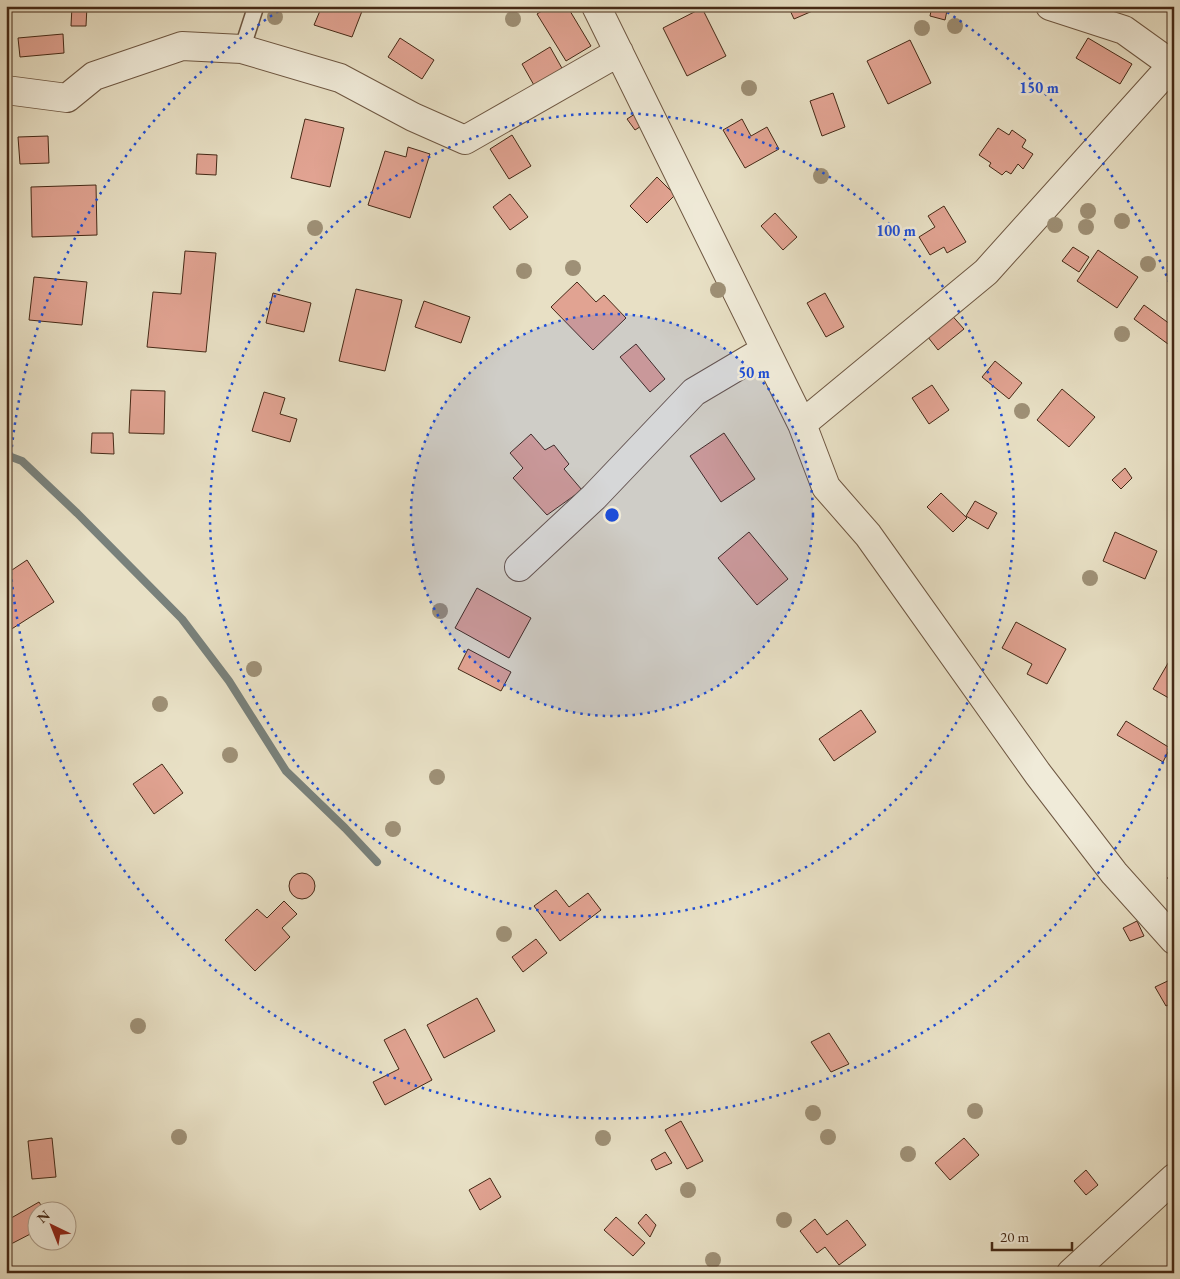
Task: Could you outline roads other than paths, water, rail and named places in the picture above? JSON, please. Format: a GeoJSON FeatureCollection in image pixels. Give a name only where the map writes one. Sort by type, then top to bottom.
{"type":"FeatureCollection","features":[{"type":"Feature","properties":{"kind":"street"},"geometry":{"type":"LineString","coordinates":[[596,6],[802,424],[826,488],[868,536],[1038,774],[1114,873],[1174,940]]}},
{"type":"Feature","properties":{"kind":"street"},"geometry":{"type":"LineString","coordinates":[[802,424],[986,272],[1173,65],[1124,30],[1050,6]]}},
{"type":"Feature","properties":{"kind":"street"},"geometry":{"type":"LineString","coordinates":[[6,90],[67,98],[94,76],[182,46],[242,49],[340,78],[413,117],[465,140],[619,52]]}},
{"type":"Feature","properties":{"kind":"street"},"geometry":{"type":"LineString","coordinates":[[519,567],[594,497],[694,392],[765,350]]}},
{"type":"Feature","properties":{"kind":"street"},"geometry":{"type":"LineString","coordinates":[[1071,1273],[1174,1178]]}},
{"type":"Feature","properties":{"kind":"lane"},"geometry":{"type":"LineString","coordinates":[[242,49],[256,6]]}},
{"type":"Feature","properties":{"kind":"waterway"},"geometry":{"type":"LineString","coordinates":[[6,455],[22,461],[77,513],[182,619],[229,681],[286,771],[377,862]]}}]}
